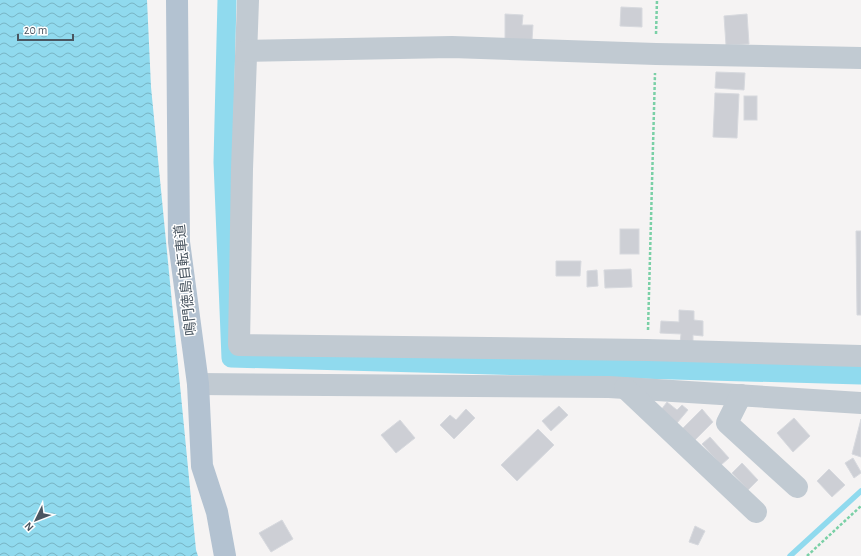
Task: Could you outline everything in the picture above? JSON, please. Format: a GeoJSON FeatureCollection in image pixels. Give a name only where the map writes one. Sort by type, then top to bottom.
{"type":"FeatureCollection","features":[{"type":"Feature","properties":{"kind":"main road","name":"鳴門徳島自転車道"},"geometry":{"type":"LineString","coordinates":[[177,0],[179,242],[198,384],[202,466],[217,512],[225,556]]}},
{"type":"Feature","properties":{"kind":"street"},"geometry":{"type":"LineString","coordinates":[[248,0],[242,169],[239,344],[647,350],[861,356]]}},
{"type":"Feature","properties":{"kind":"street"},"geometry":{"type":"LineString","coordinates":[[247,51],[452,46],[656,54],[861,58]]}},
{"type":"Feature","properties":{"kind":"street"},"geometry":{"type":"LineString","coordinates":[[198,384],[625,388],[861,403]]}},
{"type":"Feature","properties":{"kind":"street"},"geometry":{"type":"LineString","coordinates":[[625,388],[756,512]]}},
{"type":"Feature","properties":{"kind":"street"},"geometry":{"type":"LineString","coordinates":[[741,395],[727,423],[797,487]]}},
{"type":"Feature","properties":{"kind":"path"},"geometry":{"type":"LineString","coordinates":[[647,350],[656,54],[656,0]]}},
{"type":"Feature","properties":{"kind":"path"},"geometry":{"type":"LineString","coordinates":[[807,556],[861,506]]}},
{"type":"Feature","properties":{"kind":"water"},"geometry":{"type":"Polygon","coordinates":[[[0,0],[147,0],[151,87],[196,550],[198,556],[0,556],[0,0]]]}},
{"type":"Feature","properties":{"kind":"building"},"geometry":{"type":"Polygon","coordinates":[[[621,7],[642,8],[642,27],[620,26],[621,7]]]}},
{"type":"Feature","properties":{"kind":"building"},"geometry":{"type":"Polygon","coordinates":[[[505,14],[523,15],[522,25],[533,25],[532,40],[505,40],[505,14]]]}},
{"type":"Feature","properties":{"kind":"building"},"geometry":{"type":"Polygon","coordinates":[[[747,14],[749,44],[726,45],[724,16],[747,14]]]}},
{"type":"Feature","properties":{"kind":"building"},"geometry":{"type":"Polygon","coordinates":[[[716,72],[745,73],[744,90],[715,88],[716,72]]]}},
{"type":"Feature","properties":{"kind":"building"},"geometry":{"type":"Polygon","coordinates":[[[715,93],[739,94],[737,138],[713,137],[715,93]]]}},
{"type":"Feature","properties":{"kind":"building"},"geometry":{"type":"Polygon","coordinates":[[[744,96],[757,96],[757,120],[744,120],[744,96]]]}},
{"type":"Feature","properties":{"kind":"building"},"geometry":{"type":"Polygon","coordinates":[[[620,229],[639,229],[639,254],[620,254],[620,229]]]}},
{"type":"Feature","properties":{"kind":"building"},"geometry":{"type":"Polygon","coordinates":[[[856,231],[861,231],[861,315],[857,315],[856,231]]]}},
{"type":"Feature","properties":{"kind":"building"},"geometry":{"type":"Polygon","coordinates":[[[556,261],[581,261],[580,276],[556,276],[556,261]]]}},
{"type":"Feature","properties":{"kind":"building"},"geometry":{"type":"Polygon","coordinates":[[[631,269],[632,287],[605,288],[604,270],[631,269]]]}},
{"type":"Feature","properties":{"kind":"building"},"geometry":{"type":"Polygon","coordinates":[[[597,270],[598,286],[587,287],[587,271],[597,270]]]}},
{"type":"Feature","properties":{"kind":"building"},"geometry":{"type":"Polygon","coordinates":[[[679,310],[694,311],[694,320],[703,321],[703,336],[693,335],[693,344],[680,343],[681,334],[660,333],[661,321],[679,322],[679,310]]]}},
{"type":"Feature","properties":{"kind":"building"},"geometry":{"type":"Polygon","coordinates":[[[667,402],[677,410],[682,405],[688,410],[677,423],[661,410],[667,402]]]}},
{"type":"Feature","properties":{"kind":"building"},"geometry":{"type":"Polygon","coordinates":[[[559,406],[568,415],[551,431],[542,421],[559,406]]]}},
{"type":"Feature","properties":{"kind":"building"},"geometry":{"type":"Polygon","coordinates":[[[466,409],[475,418],[454,439],[440,425],[450,415],[456,420],[466,409]]]}},
{"type":"Feature","properties":{"kind":"building"},"geometry":{"type":"Polygon","coordinates":[[[702,409],[713,422],[694,441],[682,429],[702,409]]]}},
{"type":"Feature","properties":{"kind":"building"},"geometry":{"type":"Polygon","coordinates":[[[794,418],[810,436],[793,452],[777,433],[794,418]]]}},
{"type":"Feature","properties":{"kind":"building"},"geometry":{"type":"Polygon","coordinates":[[[861,419],[861,457],[852,454],[861,419]]]}},
{"type":"Feature","properties":{"kind":"building"},"geometry":{"type":"Polygon","coordinates":[[[400,420],[415,438],[396,453],[381,435],[400,420]]]}},
{"type":"Feature","properties":{"kind":"building"},"geometry":{"type":"Polygon","coordinates":[[[538,429],[554,445],[517,481],[501,465],[538,429]]]}},
{"type":"Feature","properties":{"kind":"building"},"geometry":{"type":"Polygon","coordinates":[[[710,437],[729,458],[721,465],[702,444],[710,437]]]}},
{"type":"Feature","properties":{"kind":"building"},"geometry":{"type":"Polygon","coordinates":[[[853,458],[861,472],[854,478],[845,463],[853,458]]]}},
{"type":"Feature","properties":{"kind":"building"},"geometry":{"type":"Polygon","coordinates":[[[742,463],[758,480],[748,490],[732,473],[742,463]]]}},
{"type":"Feature","properties":{"kind":"building"},"geometry":{"type":"Polygon","coordinates":[[[829,469],[845,485],[832,497],[817,481],[829,469]]]}},
{"type":"Feature","properties":{"kind":"building"},"geometry":{"type":"Polygon","coordinates":[[[282,520],[293,539],[271,552],[259,533],[282,520]]]}},
{"type":"Feature","properties":{"kind":"building"},"geometry":{"type":"Polygon","coordinates":[[[695,526],[705,531],[698,545],[689,542],[695,526]]]}},
{"type":"Feature","properties":{"kind":"waterway"},"geometry":{"type":"LineString","coordinates":[[227,0],[223,162],[231,358],[861,375]]}},
{"type":"Feature","properties":{"kind":"waterway"},"geometry":{"type":"LineString","coordinates":[[790,556],[861,491]]}}]}
